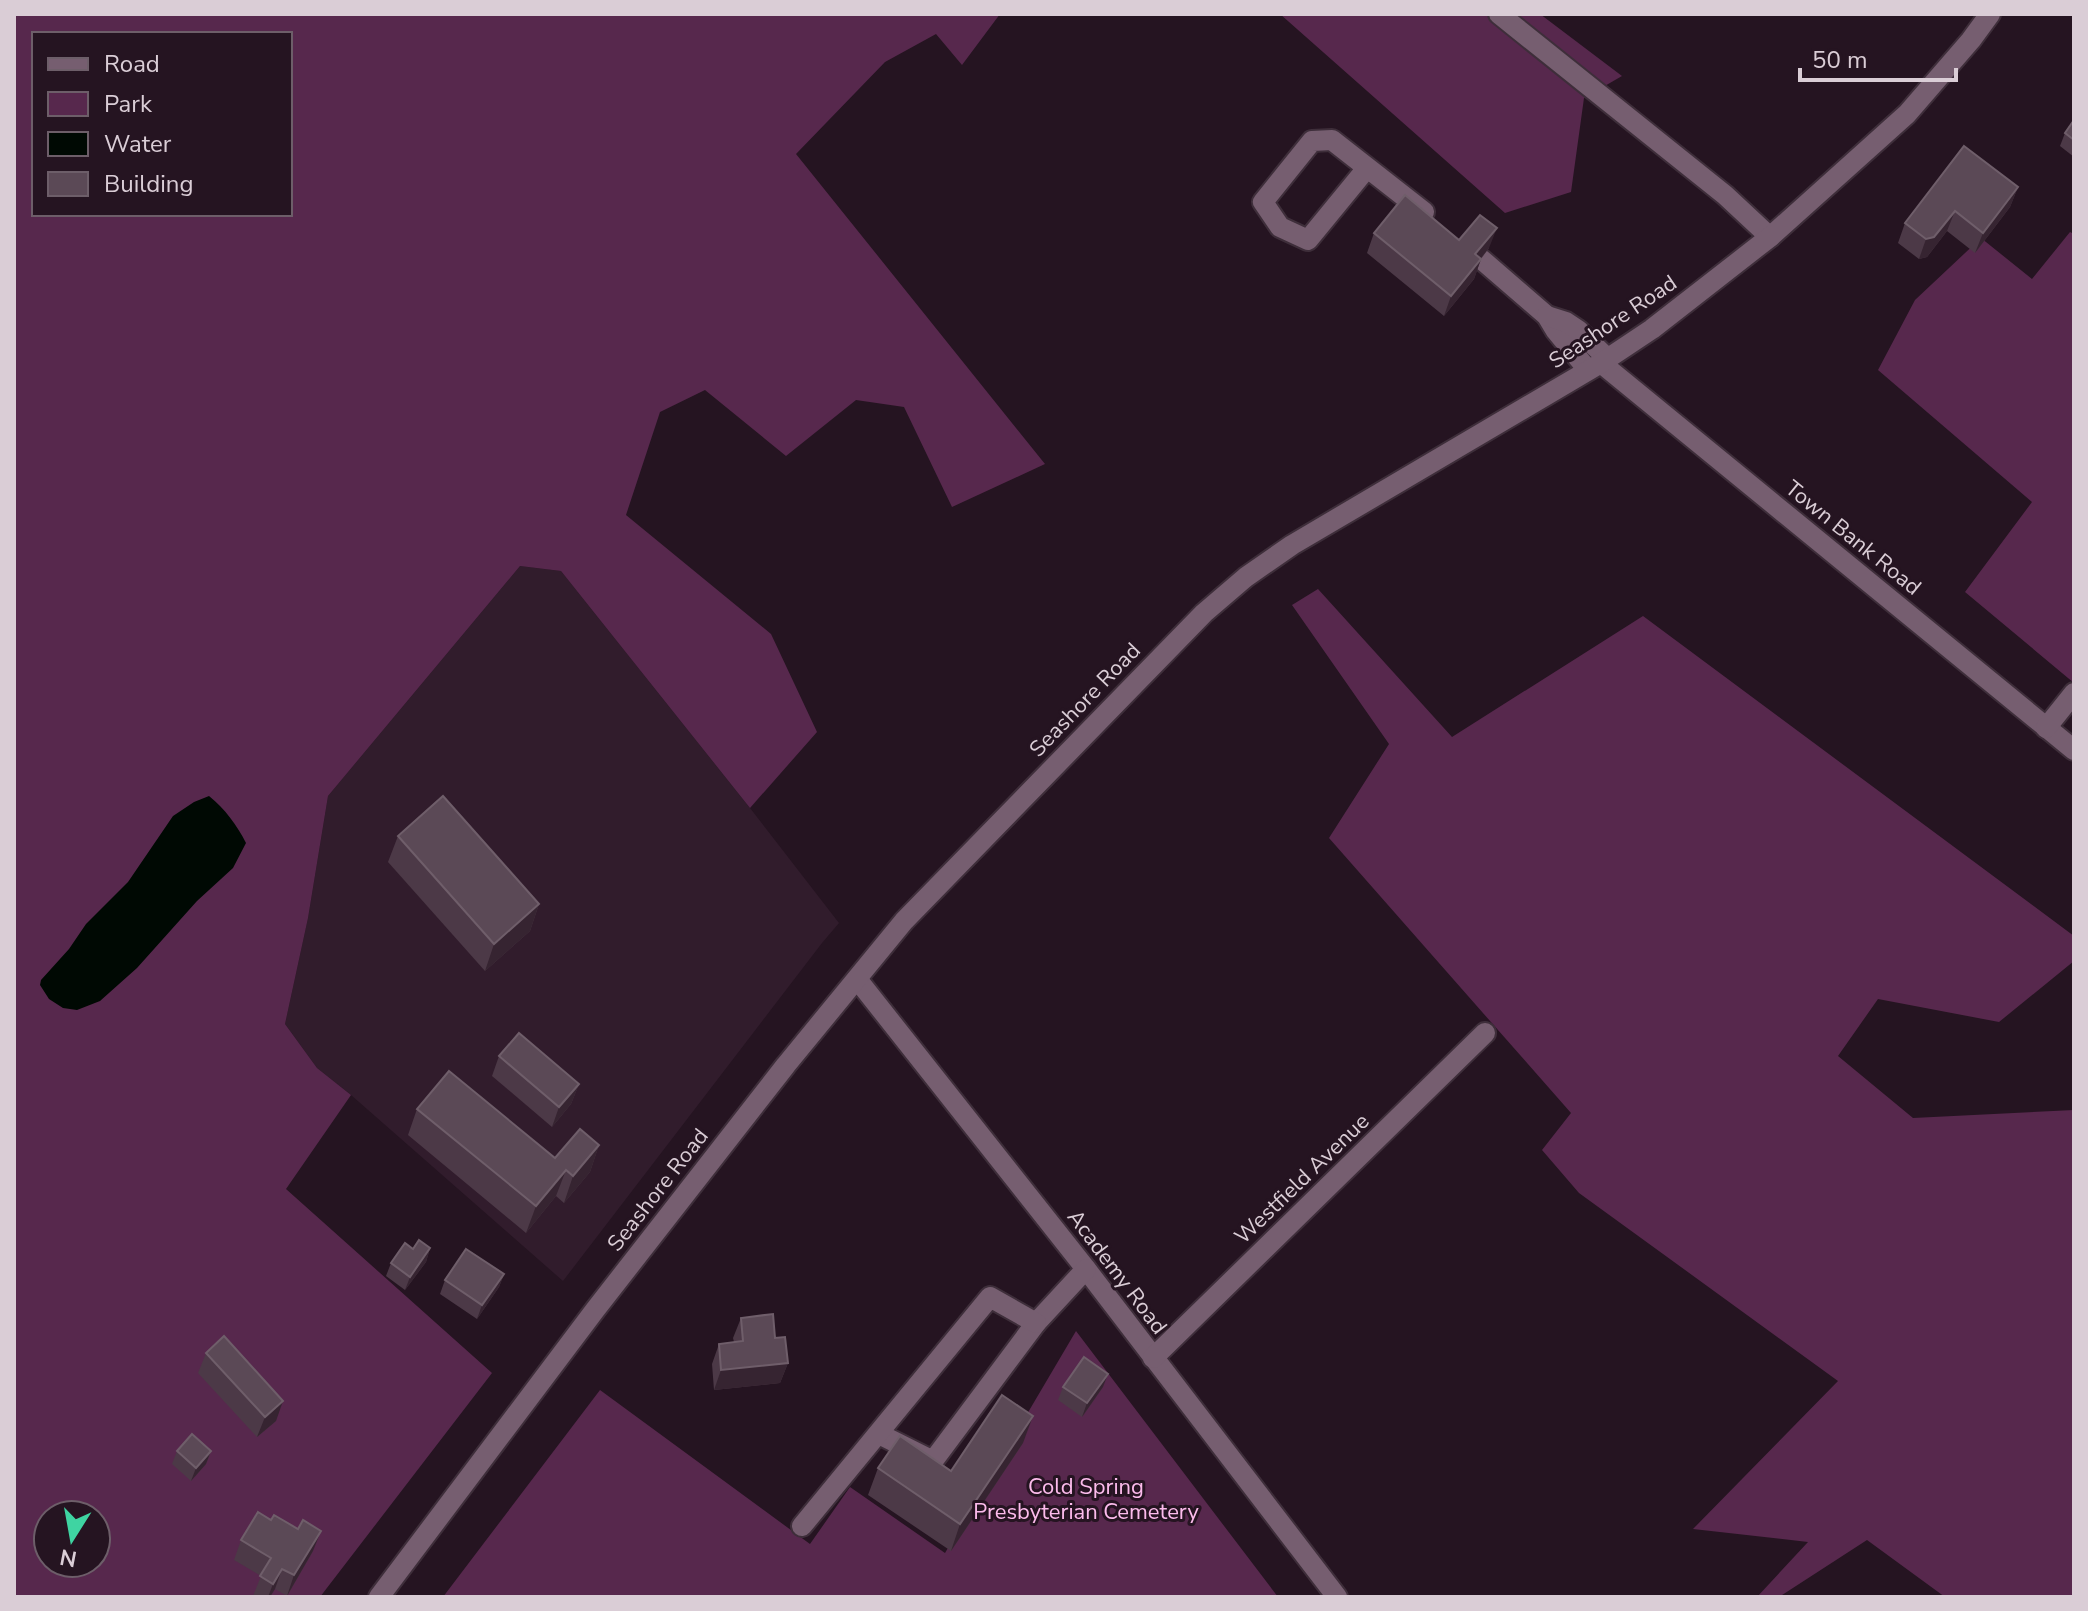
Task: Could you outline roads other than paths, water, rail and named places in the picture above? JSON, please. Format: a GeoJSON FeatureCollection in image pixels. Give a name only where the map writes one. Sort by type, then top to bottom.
{"type":"FeatureCollection","features":[{"type":"Feature","properties":{"kind":"street"},"geometry":{"type":"LineString","coordinates":[[1499,14],[1725,195],[1770,237]]}},
{"type":"Feature","properties":{"kind":"street","name":"Seashore Road"},"geometry":{"type":"LineString","coordinates":[[379,1597],[604,1298],[786,1065],[904,921],[1204,613],[1292,545],[1599,364],[1652,329],[1770,237],[1907,114],[1990,14]]}},
{"type":"Feature","properties":{"kind":"street"},"geometry":{"type":"LineString","coordinates":[[1367,168],[1308,240],[1280,227],[1263,202],[1312,141],[1332,140],[1440,225]]}},
{"type":"Feature","properties":{"kind":"street","name":"Town Bank Road"},"geometry":{"type":"LineString","coordinates":[[1481,259],[1547,316],[1556,331],[2074,750]]}},
{"type":"Feature","properties":{"kind":"street"},"geometry":{"type":"LineString","coordinates":[[2046,728],[2074,693]]}},
{"type":"Feature","properties":{"kind":"street","name":"Academy Road"},"geometry":{"type":"LineString","coordinates":[[857,979],[1086,1269],[1337,1597]]}},
{"type":"Feature","properties":{"kind":"street","name":"Westfield Avenue"},"geometry":{"type":"LineString","coordinates":[[1153,1358],[1485,1033]]}},
{"type":"Feature","properties":{"kind":"street"},"geometry":{"type":"LineString","coordinates":[[879,1434],[933,1461],[1036,1323],[1086,1269]]}},
{"type":"Feature","properties":{"kind":"street"},"geometry":{"type":"LineString","coordinates":[[802,1526],[990,1297],[1036,1323]]}},
{"type":"Feature","properties":{"kind":"water"},"geometry":{"type":"Polygon","coordinates":[[[209,796],[230,818],[246,843],[233,868],[197,901],[137,968],[100,1001],[77,1010],[63,1008],[49,999],[40,985],[41,980],[69,949],[86,924],[128,882],[173,816],[209,796]]]}},
{"type":"Feature","properties":{"kind":"park label","name":"Cold Spring Presbyterian Cemetery"},"geometry":{"type":"Point","coordinates":[1086,1500]}}]}
